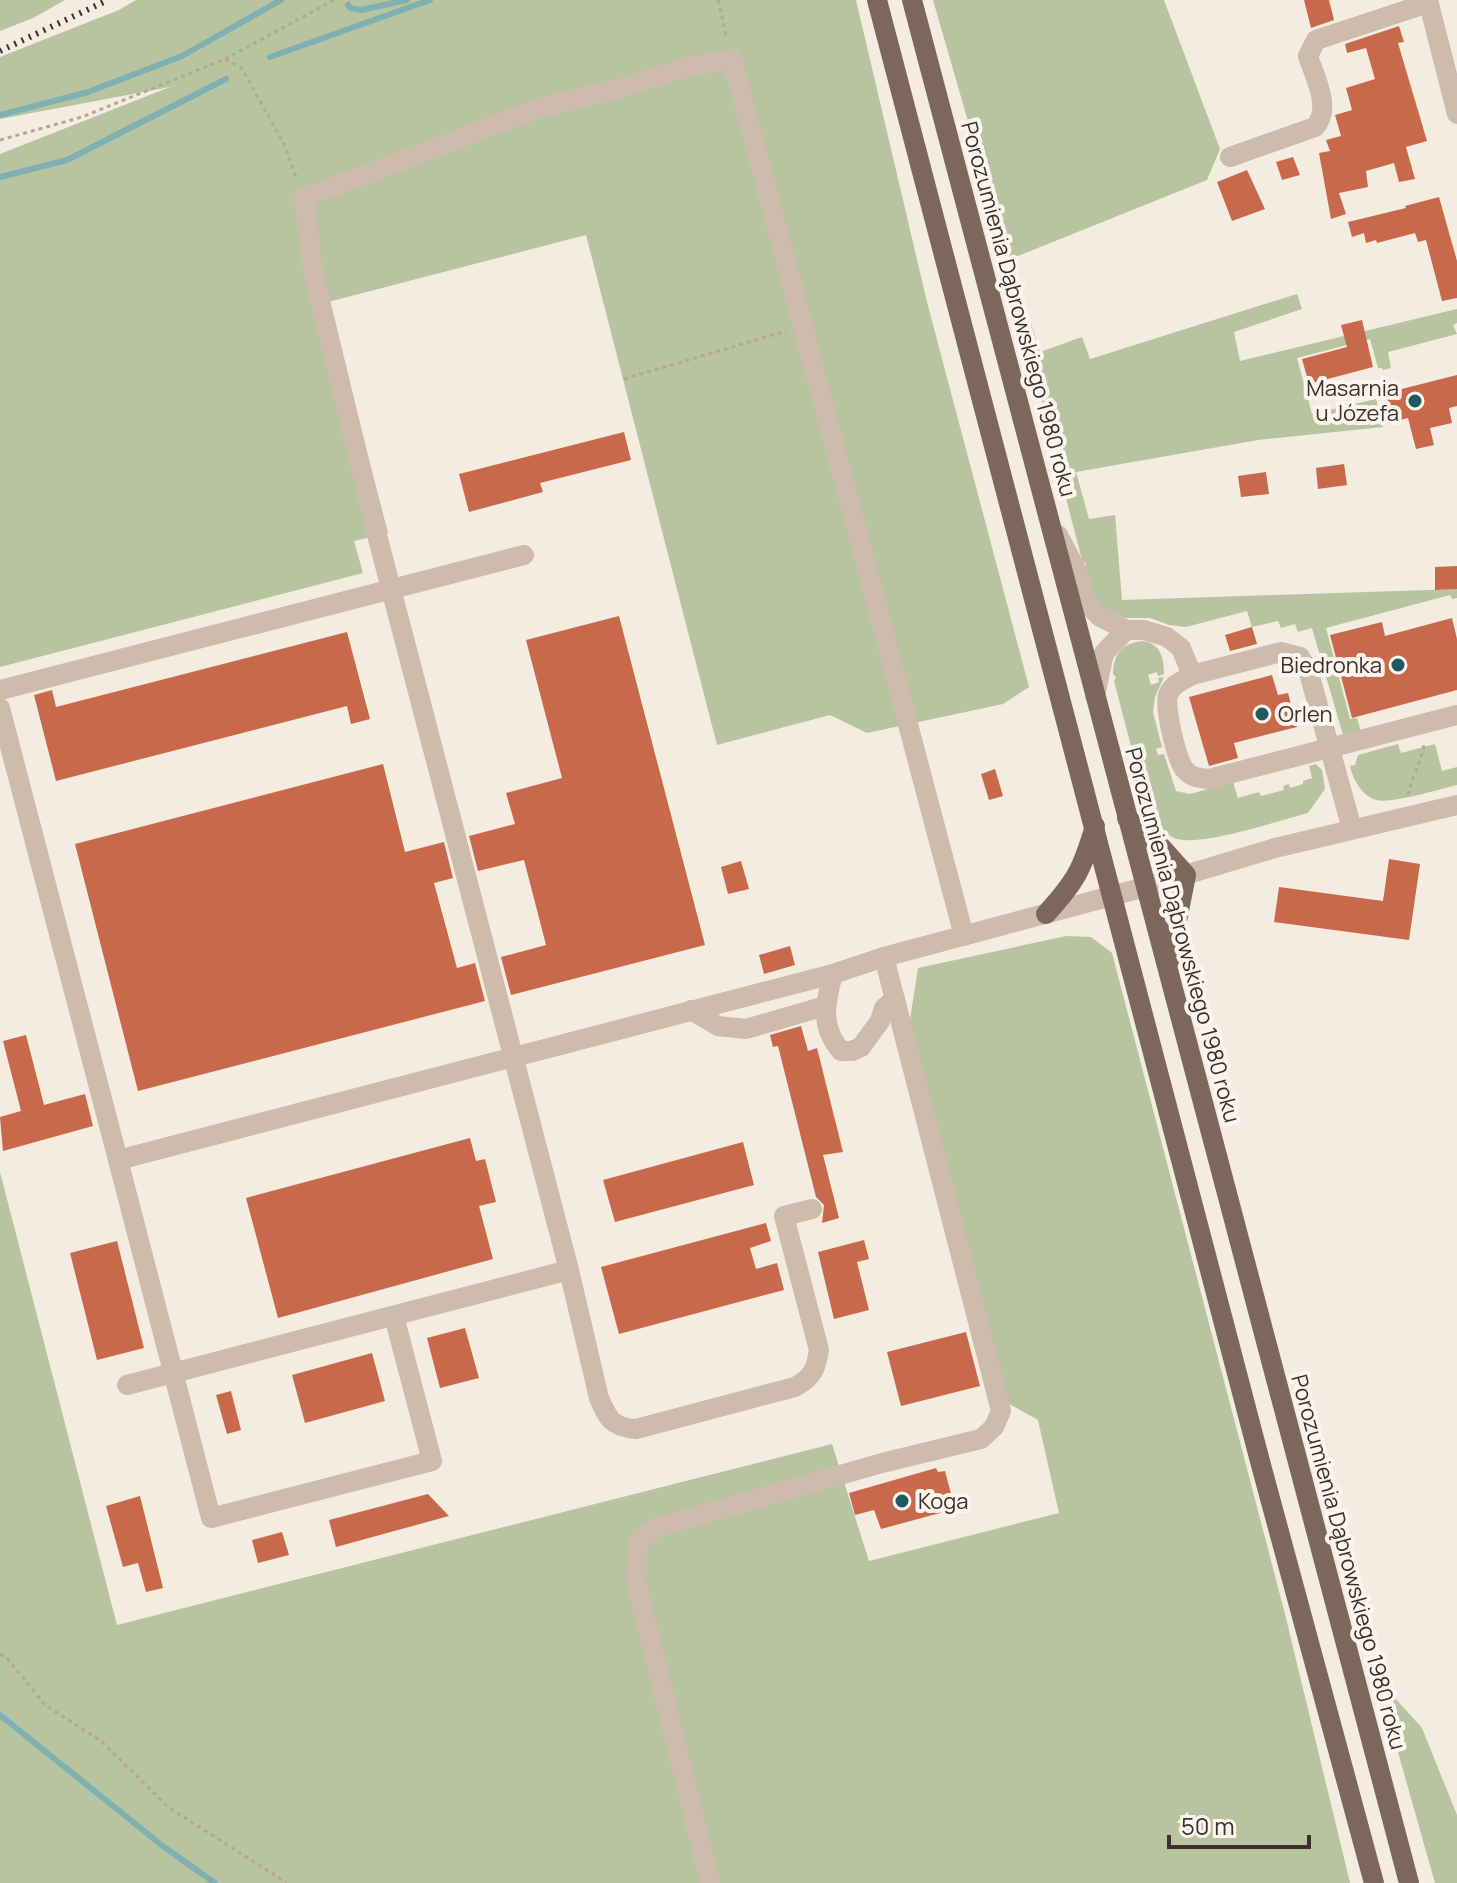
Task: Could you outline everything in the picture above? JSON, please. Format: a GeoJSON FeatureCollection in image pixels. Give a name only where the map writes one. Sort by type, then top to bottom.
{"type":"FeatureCollection","features":[{"type":"Feature","properties":{"kind":"main road"},"geometry":{"type":"LineString","coordinates":[[877,0],[1374,1883]]}},
{"type":"Feature","properties":{"kind":"main road","name":"Porozumienia Dąbrowskiego 1980 roku"},"geometry":{"type":"LineString","coordinates":[[912,0],[1409,1883]]}},
{"type":"Feature","properties":{"kind":"main road"},"geometry":{"type":"LineString","coordinates":[[1127,818],[1161,847],[1186,875],[1167,969]]}},
{"type":"Feature","properties":{"kind":"main road"},"geometry":{"type":"LineString","coordinates":[[1046,914],[1074,883],[1095,826]]}},
{"type":"Feature","properties":{"kind":"street"},"geometry":{"type":"LineString","coordinates":[[1230,157],[1315,127],[1322,119],[1324,110],[1308,56],[1316,40],[1428,2],[1453,82],[1457,114]]}},
{"type":"Feature","properties":{"kind":"street"},"geometry":{"type":"LineString","coordinates":[[812,1209],[784,1216],[819,1350],[816,1368],[810,1379],[795,1387],[636,1429],[620,1428],[607,1417],[599,1398],[569,1270],[391,587],[313,272],[304,198],[539,108],[621,88],[688,67],[732,59],[964,936]]}},
{"type":"Feature","properties":{"kind":"street"},"geometry":{"type":"LineString","coordinates":[[1050,519],[1077,571],[1086,602],[1099,616],[1126,630],[1144,630],[1167,637],[1181,648],[1192,675]]}},
{"type":"Feature","properties":{"kind":"street"},"geometry":{"type":"LineString","coordinates":[[0,690],[524,555]]}},
{"type":"Feature","properties":{"kind":"street"},"geometry":{"type":"LineString","coordinates":[[1095,696],[1104,653],[1126,630]]}},
{"type":"Feature","properties":{"kind":"street"},"geometry":{"type":"LineString","coordinates":[[1352,829],[1330,748],[1309,673],[1300,657],[1281,652],[1192,675],[1173,686],[1167,697],[1166,709],[1182,768],[1195,778],[1209,779],[1330,748],[1420,725],[1457,715]]}},
{"type":"Feature","properties":{"kind":"street"},"geometry":{"type":"LineString","coordinates":[[0,708],[211,1518],[432,1461],[394,1316]]}},
{"type":"Feature","properties":{"kind":"street"},"geometry":{"type":"LineString","coordinates":[[118,1160],[833,974],[1275,848],[1457,805]]}},
{"type":"Feature","properties":{"kind":"street"},"geometry":{"type":"LineString","coordinates":[[710,1883],[636,1582],[638,1542],[655,1528],[882,1463],[981,1439],[994,1427],[1001,1411],[884,957]]}},
{"type":"Feature","properties":{"kind":"street"},"geometry":{"type":"LineString","coordinates":[[833,974],[825,1006],[830,1039],[841,1051],[861,1047],[880,1021],[884,1008],[895,999]]}},
{"type":"Feature","properties":{"kind":"street"},"geometry":{"type":"LineString","coordinates":[[691,1010],[718,1026],[746,1029],[825,1006]]}},
{"type":"Feature","properties":{"kind":"street"},"geometry":{"type":"LineString","coordinates":[[127,1385],[569,1270]]}},
{"type":"Feature","properties":{"kind":"path"},"geometry":{"type":"LineString","coordinates":[[0,140],[82,117],[225,59],[334,0]]}},
{"type":"Feature","properties":{"kind":"path"},"geometry":{"type":"LineString","coordinates":[[718,0],[732,59]]}},
{"type":"Feature","properties":{"kind":"path"},"geometry":{"type":"LineString","coordinates":[[225,59],[241,67],[260,99],[284,144],[304,198]]}},
{"type":"Feature","properties":{"kind":"path"},"geometry":{"type":"LineString","coordinates":[[624,379],[801,327]]}},
{"type":"Feature","properties":{"kind":"path"},"geometry":{"type":"LineString","coordinates":[[1407,799],[1425,747],[1420,725]]}},
{"type":"Feature","properties":{"kind":"path"},"geometry":{"type":"LineString","coordinates":[[0,1654],[7,1658],[45,1705],[101,1741],[168,1807],[287,1883]]}},
{"type":"Feature","properties":{"kind":"green space"},"geometry":{"type":"Polygon","coordinates":[[[0,0],[65,0],[33,18],[0,31],[0,0]]]}},
{"type":"Feature","properties":{"kind":"green space"},"geometry":{"type":"Polygon","coordinates":[[[136,0],[856,0],[927,302],[1029,687],[1003,704],[867,733],[830,715],[717,745],[586,235],[328,302],[388,533],[354,541],[363,573],[0,667],[0,154],[170,87],[0,119],[0,57],[119,10],[136,0]]]}},
{"type":"Feature","properties":{"kind":"green space"},"geometry":{"type":"Polygon","coordinates":[[[933,0],[1164,0],[1220,149],[1207,180],[1008,260],[933,0]]]}},
{"type":"Feature","properties":{"kind":"green space"},"geometry":{"type":"Polygon","coordinates":[[[1297,294],[1302,309],[1234,332],[1240,361],[1457,309],[1457,323],[1453,325],[1457,334],[1388,352],[1391,368],[1383,370],[1378,368],[1370,339],[1297,358],[1312,414],[1376,399],[1383,427],[1258,440],[1076,472],[1089,519],[1115,515],[1122,600],[1457,589],[1457,598],[1452,599],[1450,595],[1326,628],[1350,719],[1357,718],[1361,732],[1343,735],[1312,628],[1298,632],[1295,624],[1281,628],[1278,621],[1252,627],[1247,611],[1186,627],[1169,625],[1150,618],[1125,618],[1102,607],[1094,597],[1021,328],[1031,323],[1040,352],[1082,337],[1090,359],[1297,294]]]}},
{"type":"Feature","properties":{"kind":"green space"},"geometry":{"type":"Polygon","coordinates":[[[1143,641],[1158,649],[1163,663],[1164,674],[1158,676],[1157,672],[1148,675],[1151,685],[1164,677],[1155,697],[1153,712],[1162,747],[1156,749],[1158,755],[1164,754],[1176,791],[1190,794],[1233,782],[1238,798],[1259,792],[1261,796],[1284,790],[1283,786],[1289,784],[1290,788],[1303,784],[1303,781],[1312,778],[1309,766],[1316,764],[1322,770],[1325,789],[1308,813],[1199,840],[1183,840],[1164,831],[1153,806],[1147,807],[1113,674],[1120,650],[1143,641]]]}},
{"type":"Feature","properties":{"kind":"green space"},"geometry":{"type":"Polygon","coordinates":[[[1398,744],[1401,753],[1435,744],[1442,771],[1457,767],[1457,785],[1383,801],[1366,794],[1350,766],[1355,765],[1358,755],[1398,744]]]}},
{"type":"Feature","properties":{"kind":"green space"},"geometry":{"type":"Polygon","coordinates":[[[1066,936],[1091,937],[1112,953],[1285,1614],[1350,1883],[0,1883],[0,1172],[117,1625],[832,1444],[869,1561],[1059,1513],[1038,1420],[1004,1401],[907,1039],[918,968],[1066,936]]]}},
{"type":"Feature","properties":{"kind":"green space"},"geometry":{"type":"Polygon","coordinates":[[[1377,1678],[1422,1728],[1457,1815],[1457,1883],[1435,1883],[1377,1678]]]}},
{"type":"Feature","properties":{"kind":"building"},"geometry":{"type":"Polygon","coordinates":[[[1304,0],[1329,0],[1334,20],[1311,28],[1304,0]]]}},
{"type":"Feature","properties":{"kind":"building"},"geometry":{"type":"Polygon","coordinates":[[[1399,26],[1404,42],[1398,43],[1427,141],[1406,147],[1415,179],[1399,182],[1394,163],[1366,171],[1368,187],[1339,193],[1346,214],[1331,219],[1319,153],[1330,151],[1326,140],[1341,136],[1335,115],[1352,110],[1346,88],[1375,79],[1366,48],[1347,53],[1345,44],[1399,26]]]}},
{"type":"Feature","properties":{"kind":"building"},"geometry":{"type":"Polygon","coordinates":[[[1293,157],[1300,175],[1282,180],[1276,162],[1293,157]]]}},
{"type":"Feature","properties":{"kind":"building"},"geometry":{"type":"Polygon","coordinates":[[[1247,170],[1265,209],[1232,221],[1217,182],[1247,170]]]}},
{"type":"Feature","properties":{"kind":"building"},"geometry":{"type":"Polygon","coordinates":[[[1439,197],[1457,261],[1457,298],[1442,301],[1426,240],[1418,242],[1415,233],[1366,243],[1364,233],[1352,237],[1348,222],[1439,197]]]}},
{"type":"Feature","properties":{"kind":"building"},"geometry":{"type":"Polygon","coordinates":[[[1362,320],[1373,367],[1309,384],[1302,359],[1347,347],[1341,325],[1362,320]]]}},
{"type":"Feature","properties":{"kind":"building"},"geometry":{"type":"Polygon","coordinates":[[[1457,375],[1457,406],[1449,408],[1452,423],[1430,428],[1434,445],[1416,449],[1408,418],[1393,422],[1386,393],[1457,375]]]}},
{"type":"Feature","properties":{"kind":"building"},"geometry":{"type":"Polygon","coordinates":[[[624,432],[631,460],[540,483],[543,492],[469,512],[459,474],[624,432]]]}},
{"type":"Feature","properties":{"kind":"building"},"geometry":{"type":"Polygon","coordinates":[[[1344,464],[1347,485],[1318,489],[1316,468],[1344,464]]]}},
{"type":"Feature","properties":{"kind":"building"},"geometry":{"type":"Polygon","coordinates":[[[1266,472],[1269,494],[1241,497],[1238,476],[1266,472]]]}},
{"type":"Feature","properties":{"kind":"building"},"geometry":{"type":"Polygon","coordinates":[[[1457,566],[1457,589],[1435,590],[1435,567],[1457,566]]]}},
{"type":"Feature","properties":{"kind":"building"},"geometry":{"type":"Polygon","coordinates":[[[619,616],[705,945],[511,995],[501,957],[546,945],[524,860],[478,871],[469,836],[515,824],[506,793],[562,778],[526,640],[619,616]]]}},
{"type":"Feature","properties":{"kind":"building","name":"Biedronka"},"geometry":{"type":"Polygon","coordinates":[[[1452,618],[1457,639],[1457,690],[1352,718],[1330,635],[1382,622],[1385,636],[1452,618]]]}},
{"type":"Feature","properties":{"kind":"building"},"geometry":{"type":"Polygon","coordinates":[[[1252,627],[1257,644],[1230,651],[1225,635],[1252,627]]]}},
{"type":"Feature","properties":{"kind":"building"},"geometry":{"type":"Polygon","coordinates":[[[347,632],[370,719],[351,724],[347,706],[56,781],[34,695],[52,690],[56,707],[347,632]]]}},
{"type":"Feature","properties":{"kind":"building"},"geometry":{"type":"Polygon","coordinates":[[[1272,675],[1278,695],[1288,693],[1297,727],[1234,743],[1238,758],[1209,766],[1189,697],[1272,675]]]}},
{"type":"Feature","properties":{"kind":"building"},"geometry":{"type":"Polygon","coordinates":[[[383,764],[405,852],[444,842],[453,878],[434,883],[457,968],[475,963],[485,1001],[138,1091],[75,844],[383,764]]]}},
{"type":"Feature","properties":{"kind":"building"},"geometry":{"type":"Polygon","coordinates":[[[995,769],[1003,796],[989,800],[981,774],[995,769]]]}},
{"type":"Feature","properties":{"kind":"building"},"geometry":{"type":"Polygon","coordinates":[[[1389,859],[1420,864],[1409,940],[1274,922],[1279,887],[1383,901],[1389,859]]]}},
{"type":"Feature","properties":{"kind":"building"},"geometry":{"type":"Polygon","coordinates":[[[741,861],[749,889],[728,894],[721,867],[741,861]]]}},
{"type":"Feature","properties":{"kind":"building"},"geometry":{"type":"Polygon","coordinates":[[[790,946],[795,965],[764,974],[759,955],[790,946]]]}},
{"type":"Feature","properties":{"kind":"building"},"geometry":{"type":"Polygon","coordinates":[[[801,1026],[808,1051],[817,1048],[843,1152],[823,1155],[839,1218],[822,1223],[824,1205],[816,1197],[778,1046],[773,1047],[770,1035],[801,1026]]]}},
{"type":"Feature","properties":{"kind":"building"},"geometry":{"type":"Polygon","coordinates":[[[26,1035],[44,1105],[85,1094],[93,1126],[3,1151],[0,1117],[21,1111],[3,1041],[26,1035]]]}},
{"type":"Feature","properties":{"kind":"building"},"geometry":{"type":"Polygon","coordinates":[[[470,1138],[476,1161],[485,1159],[496,1202],[479,1206],[493,1259],[278,1318],[246,1198],[470,1138]]]}},
{"type":"Feature","properties":{"kind":"building"},"geometry":{"type":"Polygon","coordinates":[[[743,1142],[754,1185],[615,1222],[603,1180],[743,1142]]]}},
{"type":"Feature","properties":{"kind":"building"},"geometry":{"type":"Polygon","coordinates":[[[766,1223],[771,1241],[750,1248],[756,1269],[777,1263],[784,1290],[619,1334],[601,1267],[766,1223]]]}},
{"type":"Feature","properties":{"kind":"building"},"geometry":{"type":"Polygon","coordinates":[[[864,1240],[869,1259],[857,1262],[869,1310],[834,1319],[818,1252],[864,1240]]]}},
{"type":"Feature","properties":{"kind":"building"},"geometry":{"type":"Polygon","coordinates":[[[117,1241],[144,1348],[97,1360],[70,1253],[117,1241]]]}},
{"type":"Feature","properties":{"kind":"building"},"geometry":{"type":"Polygon","coordinates":[[[465,1328],[479,1378],[440,1388],[427,1338],[465,1328]]]}},
{"type":"Feature","properties":{"kind":"building"},"geometry":{"type":"Polygon","coordinates":[[[966,1332],[980,1386],[901,1406],[887,1352],[966,1332]]]}},
{"type":"Feature","properties":{"kind":"building"},"geometry":{"type":"Polygon","coordinates":[[[372,1353],[385,1401],[305,1423],[292,1375],[372,1353]]]}},
{"type":"Feature","properties":{"kind":"building"},"geometry":{"type":"Polygon","coordinates":[[[231,1391],[241,1430],[227,1434],[216,1395],[231,1391]]]}},
{"type":"Feature","properties":{"kind":"building","name":"Koga"},"geometry":{"type":"Polygon","coordinates":[[[936,1468],[938,1472],[945,1471],[955,1509],[881,1529],[874,1510],[855,1515],[849,1493],[936,1468]]]}},
{"type":"Feature","properties":{"kind":"building"},"geometry":{"type":"Polygon","coordinates":[[[428,1494],[449,1516],[336,1547],[329,1520],[428,1494]]]}},
{"type":"Feature","properties":{"kind":"building"},"geometry":{"type":"Polygon","coordinates":[[[140,1496],[163,1588],[146,1592],[138,1563],[123,1567],[106,1506],[140,1496]]]}},
{"type":"Feature","properties":{"kind":"building"},"geometry":{"type":"Polygon","coordinates":[[[282,1532],[289,1555],[258,1563],[252,1540],[282,1532]]]}},
{"type":"Feature","properties":{"kind":"waterway"},"geometry":{"type":"LineString","coordinates":[[0,115],[88,92],[182,56],[281,0]]}},
{"type":"Feature","properties":{"kind":"waterway"},"geometry":{"type":"LineString","coordinates":[[348,5],[361,10],[407,0]]}},
{"type":"Feature","properties":{"kind":"waterway"},"geometry":{"type":"LineString","coordinates":[[270,57],[430,0]]}},
{"type":"Feature","properties":{"kind":"waterway"},"geometry":{"type":"LineString","coordinates":[[0,177],[67,160],[226,79]]}},
{"type":"Feature","properties":{"kind":"waterway"},"geometry":{"type":"LineString","coordinates":[[0,1715],[164,1847],[215,1883]]}},
{"type":"Feature","properties":{"kind":"railway"},"geometry":{"type":"LineString","coordinates":[[0,51],[108,0]]}},
{"type":"Feature","properties":{"kind":"place","name":"Masarnia u Józefa"},"geometry":{"type":"Point","coordinates":[1415,401]}},
{"type":"Feature","properties":{"kind":"place","name":"Biedronka"},"geometry":{"type":"Point","coordinates":[1398,665]}},
{"type":"Feature","properties":{"kind":"place","name":"Orlen"},"geometry":{"type":"Point","coordinates":[1262,714]}},
{"type":"Feature","properties":{"kind":"place","name":"Koga"},"geometry":{"type":"Point","coordinates":[902,1501]}}]}
